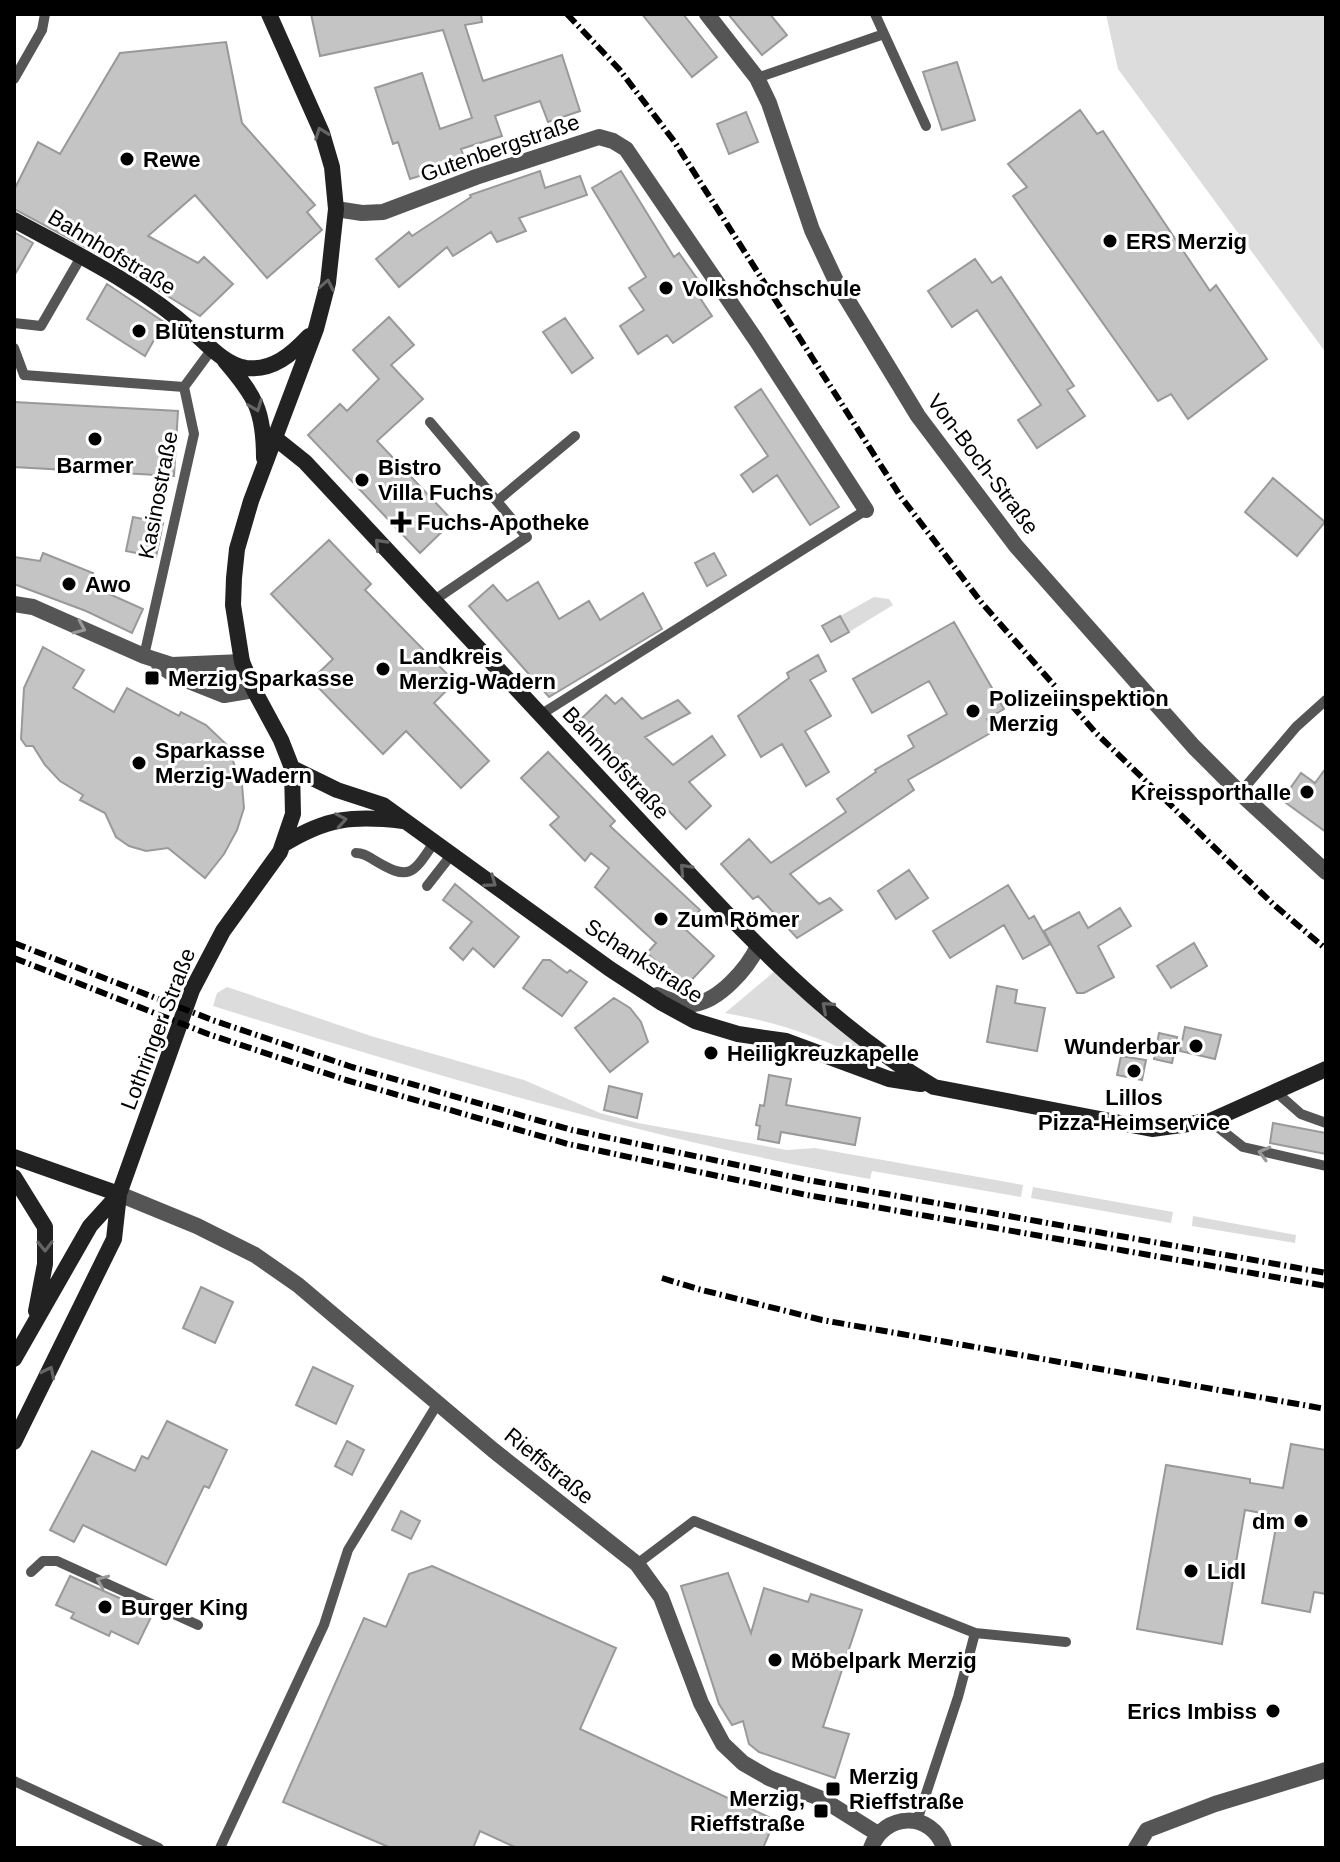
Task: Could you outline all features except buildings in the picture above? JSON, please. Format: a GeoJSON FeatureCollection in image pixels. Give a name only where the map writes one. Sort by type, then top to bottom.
{"type":"FeatureCollection","features":[{"type":"Feature","properties":{"kind":"street"},"geometry":{"type":"LineString","coordinates":[[269,14],[322,133],[332,167],[336,209],[328,283],[316,329],[275,438]]}},
{"type":"Feature","properties":{"kind":"street","name":"Von-Boch-Straße"},"geometry":{"type":"LineString","coordinates":[[707,14],[757,78],[769,103],[812,230],[836,281],[918,416],[1016,546],[1194,747],[1326,872]]}},
{"type":"Feature","properties":{"kind":"street","name":"Gutenbergstraße"},"geometry":{"type":"LineString","coordinates":[[336,209],[383,212],[476,177],[599,137],[613,141],[626,149],[756,340],[866,510]]}},
{"type":"Feature","properties":{"kind":"street","name":"Bahnhofstraße"},"geometry":{"type":"LineString","coordinates":[[14,220],[149,297],[217,353],[250,390],[260,413],[264,433],[264,466]]}},
{"type":"Feature","properties":{"kind":"street","name":"Bahnhofstraße"},"geometry":{"type":"LineString","coordinates":[[217,353],[246,368],[271,365],[290,356],[316,329]]}},
{"type":"Feature","properties":{"kind":"street","name":"Bahnhofstraße"},"geometry":{"type":"LineString","coordinates":[[275,438],[305,462],[758,946],[867,1043],[934,1087],[1152,1129],[1210,1121],[1326,1069]]}},
{"type":"Feature","properties":{"kind":"street","name":"Lothringer Straße"},"geometry":{"type":"LineString","coordinates":[[14,1442],[114,1239],[119,1194],[192,990],[223,931],[284,844],[293,814],[292,768],[242,662],[233,605],[234,578],[244,523],[275,438]]}},
{"type":"Feature","properties":{"kind":"street"},"geometry":{"type":"LineString","coordinates":[[14,604],[33,607],[144,656],[172,665],[242,662]]}},
{"type":"Feature","properties":{"kind":"street"},"geometry":{"type":"LineString","coordinates":[[144,656],[176,676],[224,695],[254,690]]}},
{"type":"Feature","properties":{"kind":"street","name":"Schankstraße"},"geometry":{"type":"LineString","coordinates":[[292,768],[337,790],[383,805],[662,1003],[717,1029],[786,1041],[889,1079],[934,1087]]}},
{"type":"Feature","properties":{"kind":"street","name":"Schankstraße"},"geometry":{"type":"LineString","coordinates":[[284,844],[306,830],[331,821],[371,817],[404,822]]}},
{"type":"Feature","properties":{"kind":"street"},"geometry":{"type":"LineString","coordinates":[[634,985],[665,999],[692,1004],[710,999],[748,966],[758,946]]}},
{"type":"Feature","properties":{"kind":"street"},"geometry":{"type":"LineString","coordinates":[[14,1157],[119,1194]]}},
{"type":"Feature","properties":{"kind":"street"},"geometry":{"type":"LineString","coordinates":[[14,1177],[45,1227],[45,1264],[33,1324]]}},
{"type":"Feature","properties":{"kind":"street","name":"Lothringer Straße"},"geometry":{"type":"LineString","coordinates":[[14,1359],[90,1226],[119,1194]]}},
{"type":"Feature","properties":{"kind":"street","name":"Rieffstraße"},"geometry":{"type":"LineString","coordinates":[[119,1194],[168,1212],[255,1255],[298,1285],[637,1564],[661,1597],[701,1703],[723,1744],[743,1763],[769,1778],[822,1799],[875,1841]]}},
{"type":"Feature","properties":{"kind":"street"},"geometry":{"type":"LineString","coordinates":[[1136,1848],[1147,1830],[1215,1804],[1326,1770]]}},
{"type":"Feature","properties":{"kind":"street"},"geometry":{"type":"LineString","coordinates":[[875,1841],[896,1822],[917,1821],[937,1834],[944,1848]]}},
{"type":"Feature","properties":{"kind":"lane"},"geometry":{"type":"LineString","coordinates":[[14,79],[42,30],[45,14]]}},
{"type":"Feature","properties":{"kind":"lane"},"geometry":{"type":"LineString","coordinates":[[875,14],[926,126]]}},
{"type":"Feature","properties":{"kind":"lane"},"geometry":{"type":"LineString","coordinates":[[757,78],[884,34]]}},
{"type":"Feature","properties":{"kind":"lane"},"geometry":{"type":"LineString","coordinates":[[14,323],[41,326],[81,257]]}},
{"type":"Feature","properties":{"kind":"lane"},"geometry":{"type":"LineString","coordinates":[[14,348],[24,375],[184,387],[217,353]]}},
{"type":"Feature","properties":{"kind":"lane","name":"Kasinostraße"},"geometry":{"type":"LineString","coordinates":[[144,656],[194,434],[184,387]]}},
{"type":"Feature","properties":{"kind":"lane"},"geometry":{"type":"LineString","coordinates":[[430,422],[527,537],[433,601]]}},
{"type":"Feature","properties":{"kind":"lane"},"geometry":{"type":"LineString","coordinates":[[497,501],[575,436]]}},
{"type":"Feature","properties":{"kind":"lane"},"geometry":{"type":"LineString","coordinates":[[540,715],[866,510]]}},
{"type":"Feature","properties":{"kind":"lane"},"geometry":{"type":"LineString","coordinates":[[1240,793],[1296,727],[1326,700]]}},
{"type":"Feature","properties":{"kind":"lane"},"geometry":{"type":"LineString","coordinates":[[356,853],[364,854],[395,873],[403,873],[419,865],[435,841]]}},
{"type":"Feature","properties":{"kind":"lane"},"geometry":{"type":"LineString","coordinates":[[427,886],[452,854]]}},
{"type":"Feature","properties":{"kind":"lane"},"geometry":{"type":"LineString","coordinates":[[1276,1092],[1301,1114],[1326,1123]]}},
{"type":"Feature","properties":{"kind":"lane"},"geometry":{"type":"LineString","coordinates":[[1210,1121],[1243,1147],[1326,1166]]}},
{"type":"Feature","properties":{"kind":"lane"},"geometry":{"type":"LineString","coordinates":[[220,1848],[324,1625],[348,1550],[438,1403]]}},
{"type":"Feature","properties":{"kind":"lane"},"geometry":{"type":"LineString","coordinates":[[637,1564],[694,1521],[975,1633],[1066,1642]]}},
{"type":"Feature","properties":{"kind":"lane"},"geometry":{"type":"LineString","coordinates":[[31,1572],[43,1561],[57,1561],[198,1625]]}},
{"type":"Feature","properties":{"kind":"lane"},"geometry":{"type":"LineString","coordinates":[[917,1821],[958,1697],[975,1633]]}},
{"type":"Feature","properties":{"kind":"lane"},"geometry":{"type":"LineString","coordinates":[[14,1781],[159,1848]]}},
{"type":"Feature","properties":{"kind":"shaded area"},"geometry":{"type":"Polygon","coordinates":[[[1106,14],[1326,14],[1326,353],[1118,69],[1106,14]]]}},
{"type":"Feature","properties":{"kind":"shaded area"},"geometry":{"type":"Polygon","coordinates":[[[874,597],[889,599],[893,605],[849,632],[840,616],[874,597]]]}},
{"type":"Feature","properties":{"kind":"shaded area"},"geometry":{"type":"Polygon","coordinates":[[[775,971],[860,1045],[854,1054],[791,1029],[725,1013],[775,971]]]}},
{"type":"Feature","properties":{"kind":"shaded area"},"geometry":{"type":"Polygon","coordinates":[[[227,987],[371,1036],[524,1080],[600,1113],[638,1123],[787,1150],[815,1148],[1023,1185],[1021,1197],[872,1171],[870,1179],[621,1125],[213,1006],[217,993],[227,987]]]}},
{"type":"Feature","properties":{"kind":"shaded area"},"geometry":{"type":"Polygon","coordinates":[[[1033,1187],[1173,1212],[1171,1223],[1031,1198],[1033,1187]]]}},
{"type":"Feature","properties":{"kind":"shaded area"},"geometry":{"type":"Polygon","coordinates":[[[1193,1216],[1296,1235],[1295,1243],[1192,1226],[1193,1216]]]}},
{"type":"Feature","properties":{"kind":"railway"},"geometry":{"type":"LineString","coordinates":[[567,14],[619,69],[674,141],[901,497],[981,602],[1096,733],[1273,904],[1326,949]]}},
{"type":"Feature","properties":{"kind":"railway"},"geometry":{"type":"LineString","coordinates":[[14,943],[215,1021],[352,1067],[572,1130],[808,1180],[1326,1273]]}},
{"type":"Feature","properties":{"kind":"railway"},"geometry":{"type":"LineString","coordinates":[[14,958],[208,1034],[346,1080],[568,1144],[807,1195],[1326,1286]]}},
{"type":"Feature","properties":{"kind":"railway"},"geometry":{"type":"LineString","coordinates":[[662,1278],[822,1320],[1326,1409]]}},
{"type":"Feature","properties":{"kind":"place","name":"Rewe"},"geometry":{"type":"Point","coordinates":[127,159]}},
{"type":"Feature","properties":{"kind":"place","name":"ERS Merzig"},"geometry":{"type":"Point","coordinates":[1110,241]}},
{"type":"Feature","properties":{"kind":"place","name":"Volkshochschule"},"geometry":{"type":"Point","coordinates":[666,288]}},
{"type":"Feature","properties":{"kind":"place","name":"Blütensturm"},"geometry":{"type":"Point","coordinates":[139,331]}},
{"type":"Feature","properties":{"kind":"place","name":"Barmer"},"geometry":{"type":"Point","coordinates":[95,439]}},
{"type":"Feature","properties":{"kind":"place","name":"Bistro Villa Fuchs"},"geometry":{"type":"Point","coordinates":[362,480]}},
{"type":"Feature","properties":{"kind":"place","name":"Fuchs-Apotheke"},"geometry":{"type":"Point","coordinates":[401,522]}},
{"type":"Feature","properties":{"kind":"place","name":"Awo"},"geometry":{"type":"Point","coordinates":[69,584]}},
{"type":"Feature","properties":{"kind":"place","name":"Landkreis Merzig-Wadern"},"geometry":{"type":"Point","coordinates":[383,669]}},
{"type":"Feature","properties":{"kind":"place","name":"Merzig Sparkasse"},"geometry":{"type":"Point","coordinates":[152,678]}},
{"type":"Feature","properties":{"kind":"place","name":"Polizeiinspektion Merzig"},"geometry":{"type":"Point","coordinates":[973,711]}},
{"type":"Feature","properties":{"kind":"place","name":"Sparkasse Merzig-Wadern"},"geometry":{"type":"Point","coordinates":[139,763]}},
{"type":"Feature","properties":{"kind":"place","name":"Kreissporthalle"},"geometry":{"type":"Point","coordinates":[1307,792]}},
{"type":"Feature","properties":{"kind":"place","name":"Zum Römer"},"geometry":{"type":"Point","coordinates":[661,919]}},
{"type":"Feature","properties":{"kind":"place","name":"Wunderbar"},"geometry":{"type":"Point","coordinates":[1196,1046]}},
{"type":"Feature","properties":{"kind":"place","name":"Heiligkreuzkapelle"},"geometry":{"type":"Point","coordinates":[711,1053]}},
{"type":"Feature","properties":{"kind":"place","name":"Lillos Pizza-Heimservice"},"geometry":{"type":"Point","coordinates":[1134,1071]}},
{"type":"Feature","properties":{"kind":"place","name":"dm"},"geometry":{"type":"Point","coordinates":[1301,1521]}},
{"type":"Feature","properties":{"kind":"place","name":"Lidl"},"geometry":{"type":"Point","coordinates":[1191,1571]}},
{"type":"Feature","properties":{"kind":"place","name":"Burger King"},"geometry":{"type":"Point","coordinates":[105,1607]}},
{"type":"Feature","properties":{"kind":"place","name":"Möbelpark Merzig"},"geometry":{"type":"Point","coordinates":[775,1660]}},
{"type":"Feature","properties":{"kind":"place","name":"Erics Imbiss"},"geometry":{"type":"Point","coordinates":[1273,1711]}},
{"type":"Feature","properties":{"kind":"place","name":"Merzig Rieffstraße"},"geometry":{"type":"Point","coordinates":[833,1789]}},
{"type":"Feature","properties":{"kind":"place","name":"Merzig, Rieffstraße"},"geometry":{"type":"Point","coordinates":[821,1811]}}]}
